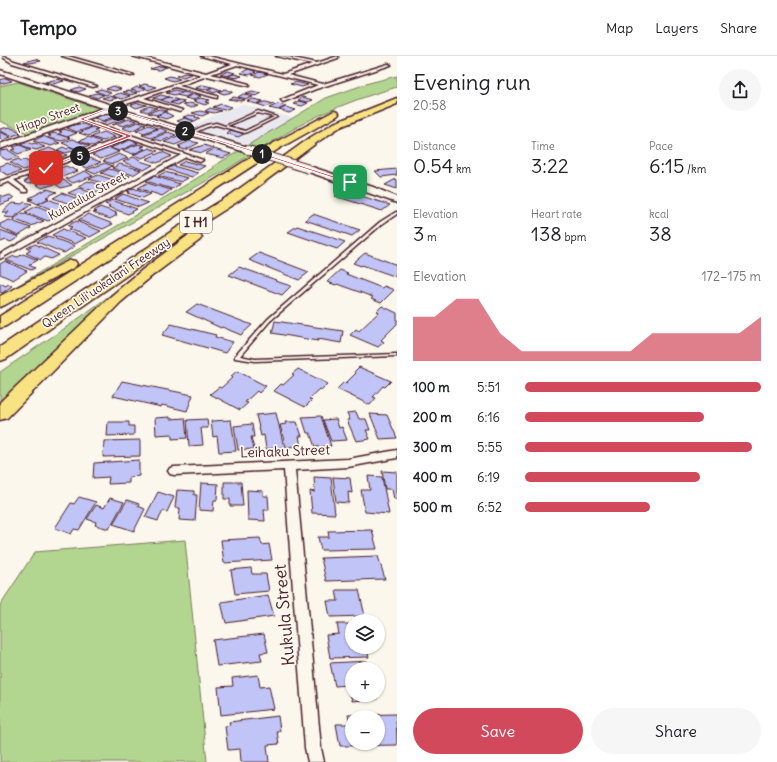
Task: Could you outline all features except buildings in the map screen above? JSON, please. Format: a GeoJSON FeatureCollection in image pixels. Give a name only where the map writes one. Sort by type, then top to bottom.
{"type":"FeatureCollection","features":[{"type":"Feature","properties":{"kind":"highway","name":"Queen Liliʻuokalani Freeway"},"geometry":{"type":"LineString","coordinates":[[0,355],[183,230],[236,197],[315,139],[337,125],[370,110],[397,101]]}},
{"type":"Feature","properties":{"kind":"highway","name":"Queen Liliʻuokalani Freeway"},"geometry":{"type":"LineString","coordinates":[[0,323],[276,146],[316,123],[344,110]]}},
{"type":"Feature","properties":{"kind":"highway"},"geometry":{"type":"LineString","coordinates":[[0,302],[164,211],[196,196]]}},
{"type":"Feature","properties":{"kind":"highway"},"geometry":{"type":"LineString","coordinates":[[0,413],[116,299],[147,273],[211,225],[236,197]]}},
{"type":"Feature","properties":{"kind":"street"},"geometry":{"type":"LineString","coordinates":[[0,58],[15,56]]}},
{"type":"Feature","properties":{"kind":"street"},"geometry":{"type":"LineString","coordinates":[[64,56],[132,75]]}},
{"type":"Feature","properties":{"kind":"street"},"geometry":{"type":"LineString","coordinates":[[134,56],[247,85]]}},
{"type":"Feature","properties":{"kind":"street"},"geometry":{"type":"LineString","coordinates":[[203,56],[322,85]]}},
{"type":"Feature","properties":{"kind":"street"},"geometry":{"type":"LineString","coordinates":[[278,56],[316,64]]}},
{"type":"Feature","properties":{"kind":"street"},"geometry":{"type":"LineString","coordinates":[[6,57],[13,62],[95,86]]}},
{"type":"Feature","properties":{"kind":"street"},"geometry":{"type":"LineString","coordinates":[[285,75],[337,57]]}},
{"type":"Feature","properties":{"kind":"street"},"geometry":{"type":"LineString","coordinates":[[116,108],[139,98],[237,64]]}},
{"type":"Feature","properties":{"kind":"street"},"geometry":{"type":"LineString","coordinates":[[283,101],[322,85],[389,64]]}},
{"type":"Feature","properties":{"kind":"street"},"geometry":{"type":"LineString","coordinates":[[0,72],[105,108],[116,108],[190,133],[313,170],[397,200]]}},
{"type":"Feature","properties":{"kind":"street"},"geometry":{"type":"LineString","coordinates":[[175,86],[215,97]]}},
{"type":"Feature","properties":{"kind":"street"},"geometry":{"type":"LineString","coordinates":[[139,98],[180,111]]}},
{"type":"Feature","properties":{"kind":"street","name":"Hiapo Street"},"geometry":{"type":"LineString","coordinates":[[0,147],[81,119],[105,108]]}},
{"type":"Feature","properties":{"kind":"street"},"geometry":{"type":"LineString","coordinates":[[81,119],[200,160]]}},
{"type":"Feature","properties":{"kind":"street"},"geometry":{"type":"LineString","coordinates":[[0,183],[58,164],[129,136]]}},
{"type":"Feature","properties":{"kind":"street","name":"Kuhaulua Street"},"geometry":{"type":"LineString","coordinates":[[0,257],[185,155]]}},
{"type":"Feature","properties":{"kind":"street"},"geometry":{"type":"LineString","coordinates":[[10,180],[24,191]]}},
{"type":"Feature","properties":{"kind":"street","name":"Leihaku Street"},"geometry":{"type":"LineString","coordinates":[[174,470],[348,463],[397,454]]}},
{"type":"Feature","properties":{"kind":"street","name":"Kukula Street"},"geometry":{"type":"LineString","coordinates":[[288,466],[297,549],[313,748],[316,762]]}},
{"type":"Feature","properties":{"kind":"lane"},"geometry":{"type":"LineString","coordinates":[[190,133],[210,125],[226,126],[245,132],[276,117],[258,112],[226,126]]}},
{"type":"Feature","properties":{"kind":"lane"},"geometry":{"type":"LineString","coordinates":[[397,213],[380,223],[269,320],[237,357],[256,360],[397,355]]}},
{"type":"Feature","properties":{"kind":"shaded area"},"geometry":{"type":"Polygon","coordinates":[[[242,104],[293,118],[248,145],[185,128],[242,104]]]}},
{"type":"Feature","properties":{"kind":"green space"},"geometry":{"type":"Polygon","coordinates":[[[397,76],[397,87],[330,111],[302,124],[261,149],[248,145],[326,98],[369,83],[397,76]]]}},
{"type":"Feature","properties":{"kind":"green space"},"geometry":{"type":"Polygon","coordinates":[[[18,82],[98,109],[29,134],[0,121],[0,86],[18,82]]]}},
{"type":"Feature","properties":{"kind":"green space"},"geometry":{"type":"Polygon","coordinates":[[[239,151],[250,155],[226,170],[0,296],[214,168],[212,167],[239,151]]]}},
{"type":"Feature","properties":{"kind":"green space"},"geometry":{"type":"Polygon","coordinates":[[[143,271],[0,407],[0,372],[71,324],[143,271]]]}},
{"type":"Feature","properties":{"kind":"green space"},"geometry":{"type":"Polygon","coordinates":[[[185,540],[207,762],[0,762],[0,605],[35,552],[185,540]]]}},
{"type":"Feature","properties":{"kind":"route"},"geometry":{"type":"LineString","coordinates":[[46,168],[129,136],[81,119],[104,110],[116,110],[350,182]]}}]}
